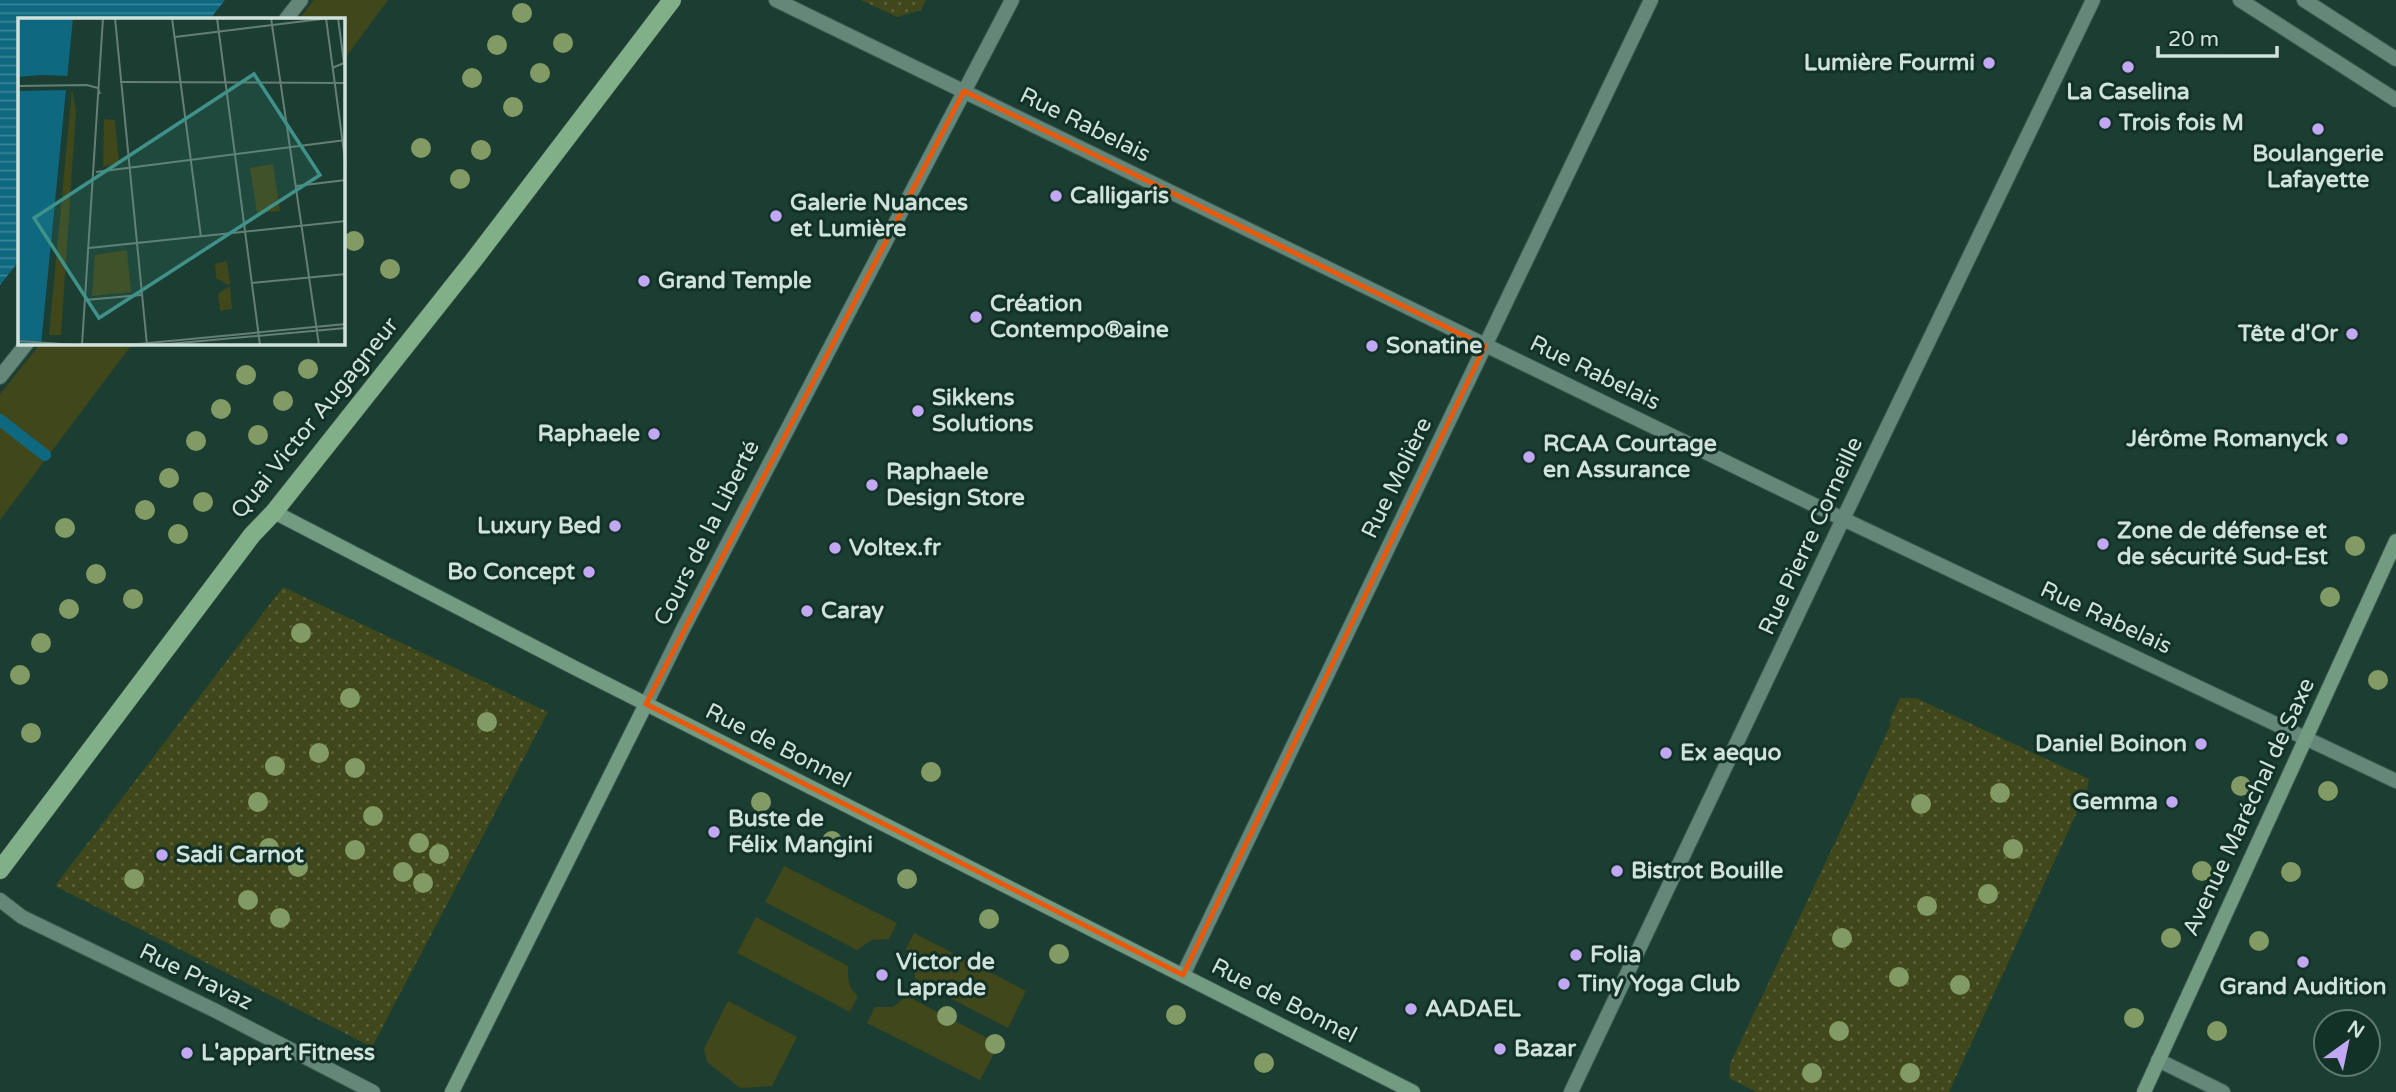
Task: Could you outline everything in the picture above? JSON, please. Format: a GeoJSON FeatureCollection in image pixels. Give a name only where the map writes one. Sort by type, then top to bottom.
{"type":"FeatureCollection","features":[{"type":"Feature","properties":{"kind":"main road","name":"Quai Victor Augagneur"},"geometry":{"type":"LineString","coordinates":[[0,870],[252,535],[274,512],[473,261],[672,0]]}},
{"type":"Feature","properties":{"kind":"main road","name":"Rue de Bonnel"},"geometry":{"type":"LineString","coordinates":[[274,512],[646,704],[1413,1092]]}},
{"type":"Feature","properties":{"kind":"main road","name":"Avenue Maréchal de Saxe"},"geometry":{"type":"LineString","coordinates":[[2144,1092],[2396,541]]}},
{"type":"Feature","properties":{"kind":"main road","name":"Cours de la Liberté"},"geometry":{"type":"LineString","coordinates":[[452,1092],[646,704]]}},
{"type":"Feature","properties":{"kind":"street"},"geometry":{"type":"LineString","coordinates":[[287,18],[301,0]]}},
{"type":"Feature","properties":{"kind":"street","name":"Rue Rabelais"},"geometry":{"type":"LineString","coordinates":[[776,0],[1843,519],[2396,781]]}},
{"type":"Feature","properties":{"kind":"street","name":"Cours de la Liberté"},"geometry":{"type":"LineString","coordinates":[[646,704],[1012,0]]}},
{"type":"Feature","properties":{"kind":"street","name":"Rue Molière"},"geometry":{"type":"LineString","coordinates":[[1183,975],[1651,0]]}},
{"type":"Feature","properties":{"kind":"street","name":"Rue Pierre Corneille"},"geometry":{"type":"LineString","coordinates":[[1571,1092],[2093,0]]}},
{"type":"Feature","properties":{"kind":"street"},"geometry":{"type":"LineString","coordinates":[[2240,0],[2396,100]]}},
{"type":"Feature","properties":{"kind":"street"},"geometry":{"type":"LineString","coordinates":[[2304,0],[2396,59]]}},
{"type":"Feature","properties":{"kind":"street"},"geometry":{"type":"LineString","coordinates":[[0,377],[25,345]]}},
{"type":"Feature","properties":{"kind":"street","name":"Rue Pravaz"},"geometry":{"type":"LineString","coordinates":[[0,900],[22,917],[214,1010],[373,1092]]}},
{"type":"Feature","properties":{"kind":"street"},"geometry":{"type":"LineString","coordinates":[[2158,1060],[2223,1092]]}},
{"type":"Feature","properties":{"kind":"highlighted area"},"geometry":{"type":"Polygon","coordinates":[[[964,91],[1485,346],[1183,975],[646,704],[964,91]]]}},
{"type":"Feature","properties":{"kind":"green space"},"geometry":{"type":"Polygon","coordinates":[[[314,0],[388,0],[345,58],[345,18],[300,18],[314,0]]]}},
{"type":"Feature","properties":{"kind":"green space"},"geometry":{"type":"Polygon","coordinates":[[[861,0],[926,0],[921,10],[897,17],[861,0]]]}},
{"type":"Feature","properties":{"kind":"green space"},"geometry":{"type":"Polygon","coordinates":[[[39,345],[131,345],[0,520],[0,394],[39,345]]]}},
{"type":"Feature","properties":{"kind":"green space"},"geometry":{"type":"Polygon","coordinates":[[[283,587],[548,712],[372,1047],[55,886],[283,587]]]}},
{"type":"Feature","properties":{"kind":"green space"},"geometry":{"type":"Polygon","coordinates":[[[1900,698],[1916,698],[2089,779],[2087,790],[1949,1092],[1757,1092],[1729,1078],[1730,1064],[1891,724],[1889,722],[1900,698]]]}},
{"type":"Feature","properties":{"kind":"green space"},"geometry":{"type":"Polygon","coordinates":[[[784,866],[897,923],[889,939],[872,940],[857,950],[765,902],[784,866]]]}},
{"type":"Feature","properties":{"kind":"green space"},"geometry":{"type":"Polygon","coordinates":[[[756,917],[848,966],[849,983],[858,996],[850,1012],[737,953],[756,917]]]}},
{"type":"Feature","properties":{"kind":"green space"},"geometry":{"type":"Polygon","coordinates":[[[914,933],[1026,991],[1008,1028],[915,980],[915,963],[906,949],[914,933]]]}},
{"type":"Feature","properties":{"kind":"green space"},"geometry":{"type":"Polygon","coordinates":[[[907,996],[999,1044],[980,1080],[867,1023],[875,1007],[893,1007],[907,996]]]}},
{"type":"Feature","properties":{"kind":"green space"},"geometry":{"type":"Polygon","coordinates":[[[728,1001],[797,1037],[772,1086],[740,1088],[707,1062],[704,1049],[728,1001]]]}},
{"type":"Feature","properties":{"kind":"water"},"geometry":{"type":"Polygon","coordinates":[[[0,0],[225,0],[211,18],[18,18],[18,262],[0,285],[0,0]]]}},
{"type":"Feature","properties":{"kind":"waterway"},"geometry":{"type":"LineString","coordinates":[[0,420],[45,455]]}},
{"type":"Feature","properties":{"kind":"place","name":"Lumière Fourmi"},"geometry":{"type":"Point","coordinates":[1989,63]}},
{"type":"Feature","properties":{"kind":"place","name":"La Caselina"},"geometry":{"type":"Point","coordinates":[2128,67]}},
{"type":"Feature","properties":{"kind":"place","name":"Trois fois M"},"geometry":{"type":"Point","coordinates":[2105,123]}},
{"type":"Feature","properties":{"kind":"place","name":"Boulangerie Lafayette"},"geometry":{"type":"Point","coordinates":[2318,129]}},
{"type":"Feature","properties":{"kind":"place","name":"Calligaris"},"geometry":{"type":"Point","coordinates":[1056,196]}},
{"type":"Feature","properties":{"kind":"place","name":"Galerie Nuances et Lumière"},"geometry":{"type":"Point","coordinates":[776,216]}},
{"type":"Feature","properties":{"kind":"place","name":"Grand Temple"},"geometry":{"type":"Point","coordinates":[644,281]}},
{"type":"Feature","properties":{"kind":"place","name":"Création Contempo®aine"},"geometry":{"type":"Point","coordinates":[976,317]}},
{"type":"Feature","properties":{"kind":"place","name":"Tête d'Or"},"geometry":{"type":"Point","coordinates":[2352,334]}},
{"type":"Feature","properties":{"kind":"place","name":"Sonatine"},"geometry":{"type":"Point","coordinates":[1372,346]}},
{"type":"Feature","properties":{"kind":"place","name":"Sikkens Solutions"},"geometry":{"type":"Point","coordinates":[918,411]}},
{"type":"Feature","properties":{"kind":"place","name":"Raphaele"},"geometry":{"type":"Point","coordinates":[654,434]}},
{"type":"Feature","properties":{"kind":"place","name":"Jérôme Romanyck"},"geometry":{"type":"Point","coordinates":[2342,439]}},
{"type":"Feature","properties":{"kind":"place","name":"RCAA Courtage en Assurance"},"geometry":{"type":"Point","coordinates":[1529,457]}},
{"type":"Feature","properties":{"kind":"place","name":"Raphaele Design Store"},"geometry":{"type":"Point","coordinates":[872,485]}},
{"type":"Feature","properties":{"kind":"place","name":"Luxury Bed"},"geometry":{"type":"Point","coordinates":[615,526]}},
{"type":"Feature","properties":{"kind":"place","name":"Zone de défense et de sécurité Sud-Est"},"geometry":{"type":"Point","coordinates":[2103,544]}},
{"type":"Feature","properties":{"kind":"place","name":"Voltex.fr"},"geometry":{"type":"Point","coordinates":[835,548]}},
{"type":"Feature","properties":{"kind":"place","name":"Bo Concept"},"geometry":{"type":"Point","coordinates":[589,572]}},
{"type":"Feature","properties":{"kind":"place","name":"Caray"},"geometry":{"type":"Point","coordinates":[807,611]}},
{"type":"Feature","properties":{"kind":"place","name":"Daniel Boinon"},"geometry":{"type":"Point","coordinates":[2201,744]}},
{"type":"Feature","properties":{"kind":"place","name":"Ex aequo"},"geometry":{"type":"Point","coordinates":[1666,753]}},
{"type":"Feature","properties":{"kind":"place","name":"Gemma"},"geometry":{"type":"Point","coordinates":[2172,802]}},
{"type":"Feature","properties":{"kind":"place","name":"Buste de Félix Mangini"},"geometry":{"type":"Point","coordinates":[714,832]}},
{"type":"Feature","properties":{"kind":"place","name":"Sadi Carnot"},"geometry":{"type":"Point","coordinates":[162,855]}},
{"type":"Feature","properties":{"kind":"place","name":"Bistrot Bouille"},"geometry":{"type":"Point","coordinates":[1617,871]}},
{"type":"Feature","properties":{"kind":"place","name":"Folia"},"geometry":{"type":"Point","coordinates":[1576,955]}},
{"type":"Feature","properties":{"kind":"place","name":"Grand Audition"},"geometry":{"type":"Point","coordinates":[2303,962]}},
{"type":"Feature","properties":{"kind":"place","name":"Victor de Laprade"},"geometry":{"type":"Point","coordinates":[882,975]}},
{"type":"Feature","properties":{"kind":"place","name":"Tiny Yoga Club"},"geometry":{"type":"Point","coordinates":[1564,984]}},
{"type":"Feature","properties":{"kind":"place","name":"AADAEL"},"geometry":{"type":"Point","coordinates":[1411,1009]}},
{"type":"Feature","properties":{"kind":"place","name":"Bazar"},"geometry":{"type":"Point","coordinates":[1500,1049]}},
{"type":"Feature","properties":{"kind":"place","name":"L'appart Fitness"},"geometry":{"type":"Point","coordinates":[187,1053]}}]}
